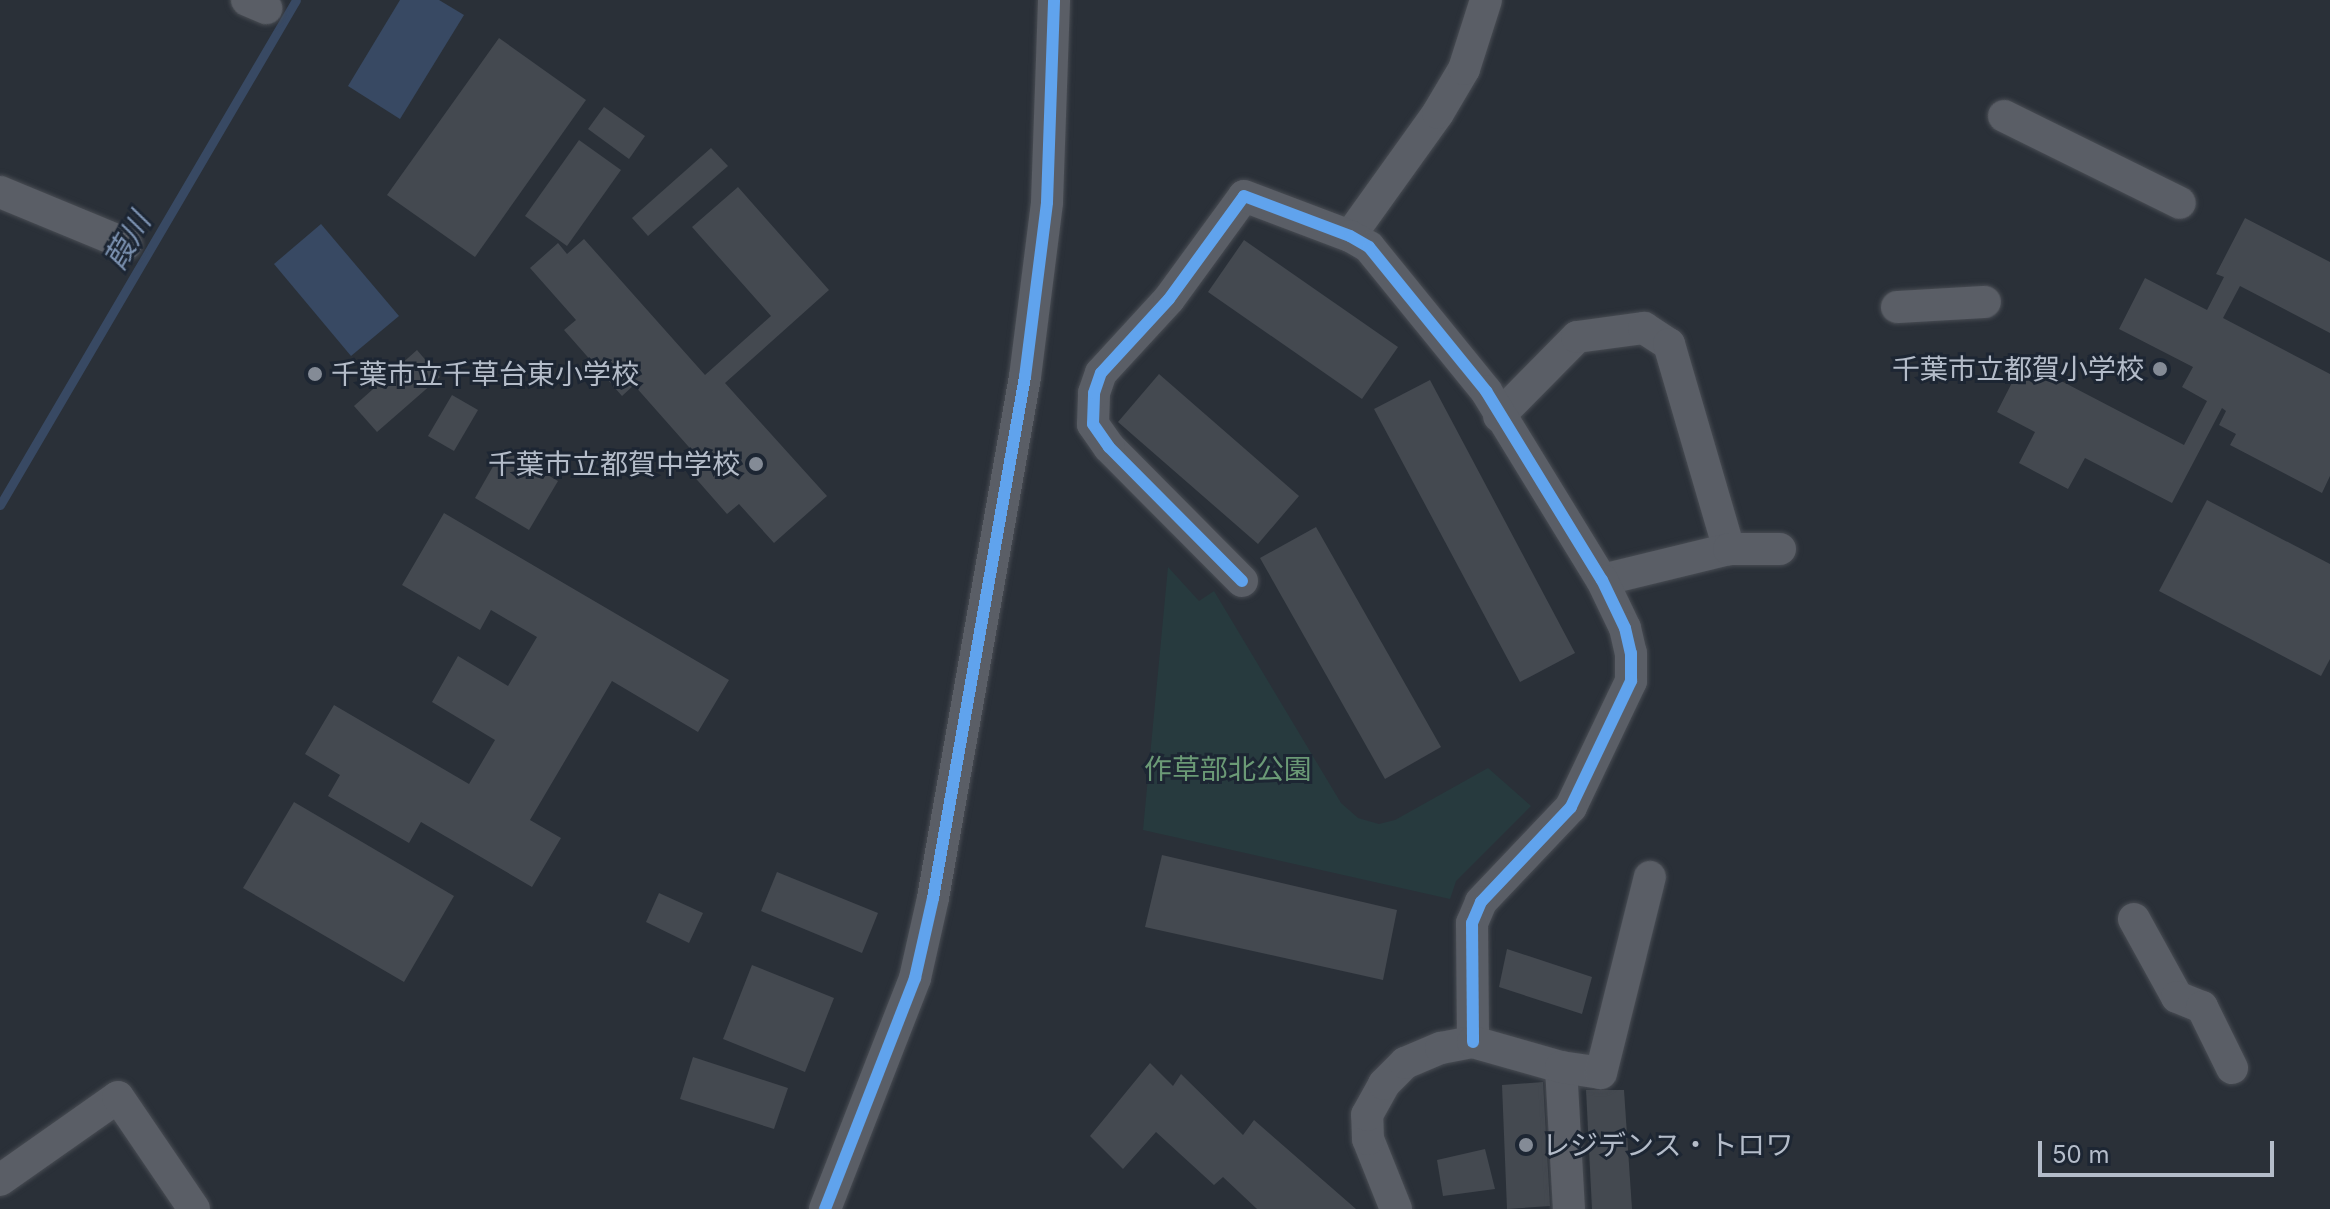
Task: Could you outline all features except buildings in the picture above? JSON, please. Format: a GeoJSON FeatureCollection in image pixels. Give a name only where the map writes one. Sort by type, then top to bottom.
{"type":"FeatureCollection","features":[{"type":"Feature","properties":{"kind":"street"},"geometry":{"type":"LineString","coordinates":[[825,1209],[915,978],[933,898],[1025,377],[1047,202],[1054,0]]}},
{"type":"Feature","properties":{"kind":"street"},"geometry":{"type":"LineString","coordinates":[[1350,236],[1438,113],[1464,69],[1486,0]]}},
{"type":"Feature","properties":{"kind":"street"},"geometry":{"type":"LineString","coordinates":[[2004,116],[2180,203]]}},
{"type":"Feature","properties":{"kind":"street"},"geometry":{"type":"LineString","coordinates":[[0,192],[126,244]]}},
{"type":"Feature","properties":{"kind":"street"},"geometry":{"type":"LineString","coordinates":[[1242,581],[1109,447],[1093,424],[1094,393],[1101,373],[1169,299],[1244,196],[1350,236],[1369,247],[1486,391],[1602,580],[1625,628],[1631,653],[1631,681],[1571,807],[1481,902],[1472,923],[1473,1042]]}},
{"type":"Feature","properties":{"kind":"street"},"geometry":{"type":"LineString","coordinates":[[1897,307],[1985,302]]}},
{"type":"Feature","properties":{"kind":"street"},"geometry":{"type":"LineString","coordinates":[[1499,416],[1577,337],[1644,328],[1669,344],[1729,549]]}},
{"type":"Feature","properties":{"kind":"street"},"geometry":{"type":"LineString","coordinates":[[1602,580],[1729,549],[1780,549]]}},
{"type":"Feature","properties":{"kind":"street"},"geometry":{"type":"LineString","coordinates":[[1396,1209],[1368,1139],[1367,1115],[1384,1084],[1405,1063],[1441,1048],[1473,1042],[1561,1067],[1601,1073],[1650,877]]}},
{"type":"Feature","properties":{"kind":"street"},"geometry":{"type":"LineString","coordinates":[[2134,919],[2177,997],[2202,1007],[2232,1068]]}},
{"type":"Feature","properties":{"kind":"street"},"geometry":{"type":"LineString","coordinates":[[1561,1067],[1569,1209]]}},
{"type":"Feature","properties":{"kind":"street"},"geometry":{"type":"LineString","coordinates":[[0,1180],[118,1097],[194,1209]]}},
{"type":"Feature","properties":{"kind":"green space","name":"作草部北公園"},"geometry":{"type":"Polygon","coordinates":[[[1168,567],[1199,601],[1214,591],[1341,803],[1358,818],[1379,824],[1395,820],[1488,768],[1531,806],[1456,881],[1450,899],[1143,830],[1168,567]]]}},
{"type":"Feature","properties":{"kind":"water"},"geometry":{"type":"Polygon","coordinates":[[[400,0],[439,0],[464,15],[400,119],[348,86],[400,0]]]}},
{"type":"Feature","properties":{"kind":"water"},"geometry":{"type":"Polygon","coordinates":[[[321,224],[399,316],[351,356],[274,264],[321,224]]]}},
{"type":"Feature","properties":{"kind":"waterway","name":"葭川"},"geometry":{"type":"LineString","coordinates":[[0,505],[296,0]]}},
{"type":"Feature","properties":{"kind":"cycle path"},"geometry":{"type":"LineString","coordinates":[[825,1209],[915,978],[933,898],[1025,377],[1047,202],[1054,0]]}},
{"type":"Feature","properties":{"kind":"cycle path"},"geometry":{"type":"LineString","coordinates":[[1242,581],[1109,447],[1093,424],[1094,393],[1101,373],[1169,299],[1244,196],[1350,236],[1369,247],[1486,391],[1602,580],[1625,628],[1631,653],[1631,681],[1571,807],[1481,902],[1472,923],[1473,1042]]}},
{"type":"Feature","properties":{"kind":"place","name":"千葉市立都賀小学校"},"geometry":{"type":"Point","coordinates":[2160,369]}},
{"type":"Feature","properties":{"kind":"place","name":"千葉市立千草台東小学校"},"geometry":{"type":"Point","coordinates":[315,374]}},
{"type":"Feature","properties":{"kind":"place","name":"千葉市立都賀中学校"},"geometry":{"type":"Point","coordinates":[756,464]}},
{"type":"Feature","properties":{"kind":"place","name":"レジデンス・トロワ"},"geometry":{"type":"Point","coordinates":[1526,1145]}}]}
